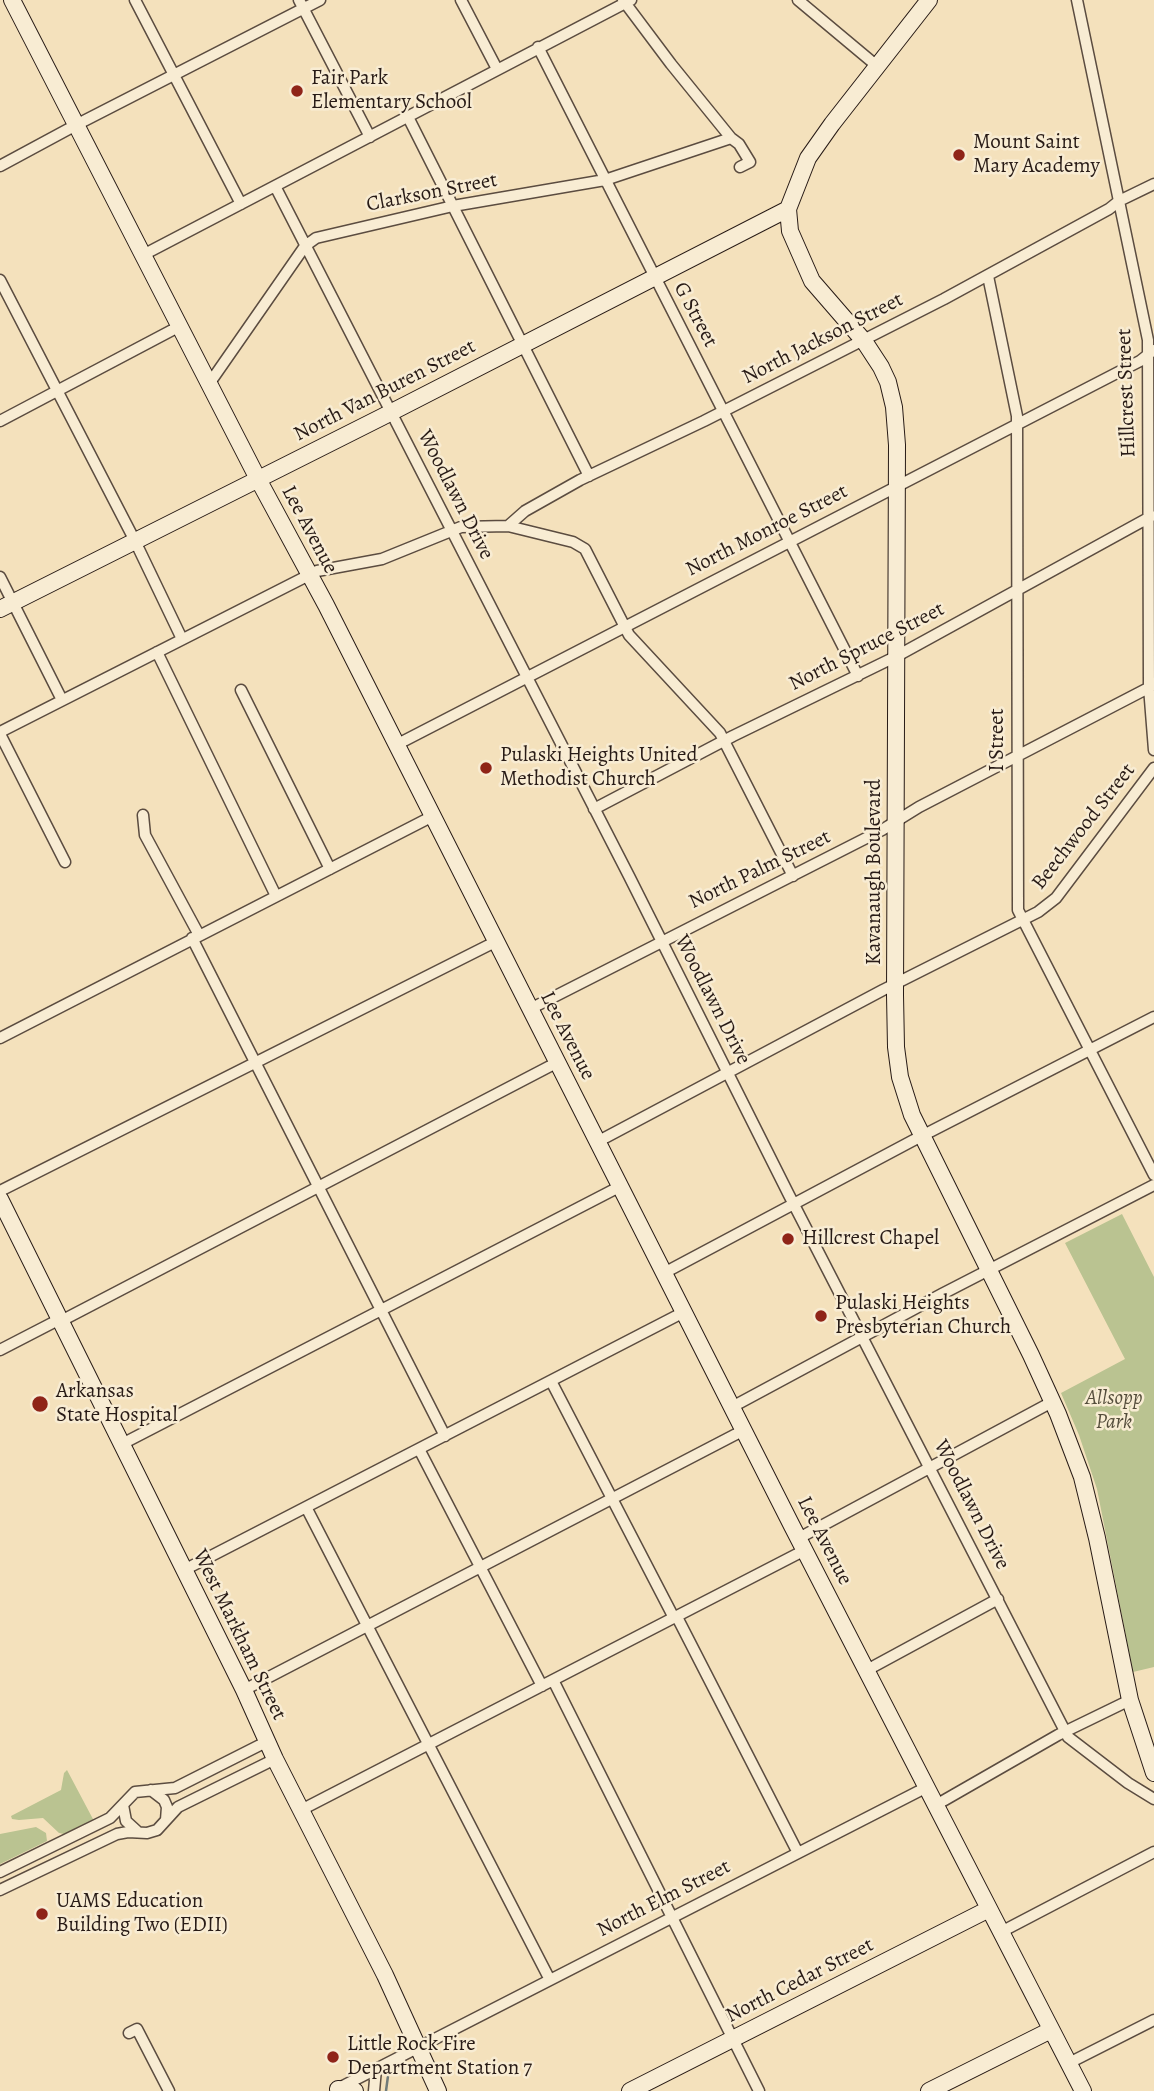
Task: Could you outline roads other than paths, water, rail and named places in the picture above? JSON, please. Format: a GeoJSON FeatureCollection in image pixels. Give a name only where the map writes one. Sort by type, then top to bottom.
{"type":"FeatureCollection","features":[{"type":"Feature","properties":{"kind":"street","name":"Lee Avenue"},"geometry":{"type":"LineString","coordinates":[[12,0],[258,479],[326,605],[619,1187],[1083,2091]]}},
{"type":"Feature","properties":{"kind":"street"},"geometry":{"type":"LineString","coordinates":[[135,0],[241,204]]}},
{"type":"Feature","properties":{"kind":"street"},"geometry":{"type":"LineString","coordinates":[[0,166],[301,4],[320,0]]}},
{"type":"Feature","properties":{"kind":"street"},"geometry":{"type":"LineString","coordinates":[[461,0],[497,69]]}},
{"type":"Feature","properties":{"kind":"street"},"geometry":{"type":"LineString","coordinates":[[798,0],[877,66]]}},
{"type":"Feature","properties":{"kind":"street","name":"Kavanaugh Boulevard"},"geometry":{"type":"LineString","coordinates":[[928,0],[808,158],[789,209],[790,231],[806,272],[864,341],[881,367],[892,397],[897,445],[895,984],[898,1068],[905,1096],[922,1136],[1052,1402],[1087,1493],[1130,1700],[1154,1773]]}},
{"type":"Feature","properties":{"kind":"street","name":"Hillcrest Street"},"geometry":{"type":"LineString","coordinates":[[1077,0],[1151,352],[1151,686],[1154,750]]}},
{"type":"Feature","properties":{"kind":"street"},"geometry":{"type":"LineString","coordinates":[[143,255],[626,1],[731,138],[739,144],[750,162],[740,167]]}},
{"type":"Feature","properties":{"kind":"street"},"geometry":{"type":"LineString","coordinates":[[301,4],[370,137]]}},
{"type":"Feature","properties":{"kind":"street","name":"G Street"},"geometry":{"type":"LineString","coordinates":[[538,47],[858,676]]}},
{"type":"Feature","properties":{"kind":"street"},"geometry":{"type":"LineString","coordinates":[[408,117],[589,477]]}},
{"type":"Feature","properties":{"kind":"street","name":"Clarkson Street"},"geometry":{"type":"LineString","coordinates":[[305,246],[329,234],[453,206],[605,180],[731,138]]}},
{"type":"Feature","properties":{"kind":"street","name":"North Jackson Street"},"geometry":{"type":"LineString","coordinates":[[508,526],[525,511],[589,477],[864,341],[1154,184]]}},
{"type":"Feature","properties":{"kind":"street","name":"Woodlawn Drive"},"geometry":{"type":"LineString","coordinates":[[275,186],[1068,1737],[1128,1783],[1154,1799]]}},
{"type":"Feature","properties":{"kind":"street","name":"North Van Buren Street"},"geometry":{"type":"LineString","coordinates":[[7,605],[789,209]]}},
{"type":"Feature","properties":{"kind":"street"},"geometry":{"type":"LineString","coordinates":[[209,384],[305,246]]}},
{"type":"Feature","properties":{"kind":"street","name":"I Street"},"geometry":{"type":"LineString","coordinates":[[988,276],[1017,416],[1018,910],[1154,1174]]}},
{"type":"Feature","properties":{"kind":"street"},"geometry":{"type":"LineString","coordinates":[[0,280],[135,541],[182,639]]}},
{"type":"Feature","properties":{"kind":"street"},"geometry":{"type":"LineString","coordinates":[[0,421],[56,389],[180,326]]}},
{"type":"Feature","properties":{"kind":"street","name":"North Monroe Street"},"geometry":{"type":"LineString","coordinates":[[396,745],[1140,361],[1151,352]]}},
{"type":"Feature","properties":{"kind":"street","name":"North Spruce Street"},"geometry":{"type":"LineString","coordinates":[[594,809],[897,656],[1016,588],[1151,516]]}},
{"type":"Feature","properties":{"kind":"street"},"geometry":{"type":"LineString","coordinates":[[65,862],[0,733],[62,699],[322,569],[382,559],[461,527],[508,526],[582,546],[636,644],[725,741],[793,876]]}},
{"type":"Feature","properties":{"kind":"street"},"geometry":{"type":"LineString","coordinates":[[0,577],[7,605],[62,699]]}},
{"type":"Feature","properties":{"kind":"street"},"geometry":{"type":"LineString","coordinates":[[157,652],[276,896]]}},
{"type":"Feature","properties":{"kind":"street","name":"North Palm Street"},"geometry":{"type":"LineString","coordinates":[[530,1009],[882,830],[1151,686]]}},
{"type":"Feature","properties":{"kind":"street"},"geometry":{"type":"LineString","coordinates":[[241,690],[330,869]]}},
{"type":"Feature","properties":{"kind":"street","name":"Beechwood Street"},"geometry":{"type":"LineString","coordinates":[[597,1142],[895,984],[1038,912],[1056,898],[1154,768]]}},
{"type":"Feature","properties":{"kind":"street"},"geometry":{"type":"LineString","coordinates":[[143,816],[145,835],[254,1061],[445,1436]]}},
{"type":"Feature","properties":{"kind":"street"},"geometry":{"type":"LineString","coordinates":[[0,1038],[431,817]]}},
{"type":"Feature","properties":{"kind":"street"},"geometry":{"type":"LineString","coordinates":[[0,1191],[495,942]]}},
{"type":"Feature","properties":{"kind":"street"},"geometry":{"type":"LineString","coordinates":[[664,1273],[1154,1017]]}},
{"type":"Feature","properties":{"kind":"street"},"geometry":{"type":"LineString","coordinates":[[0,1350],[556,1063]]}},
{"type":"Feature","properties":{"kind":"street"},"geometry":{"type":"LineString","coordinates":[[732,1407],[1154,1185]]}},
{"type":"Feature","properties":{"kind":"street"},"geometry":{"type":"LineString","coordinates":[[122,1444],[619,1187]]}},
{"type":"Feature","properties":{"kind":"street","name":"West Markham Street"},"geometry":{"type":"LineString","coordinates":[[0,1199],[244,1690],[275,1759],[303,1809],[438,2091]]}},
{"type":"Feature","properties":{"kind":"street"},"geometry":{"type":"LineString","coordinates":[[184,1570],[684,1312]]}},
{"type":"Feature","properties":{"kind":"street"},"geometry":{"type":"LineString","coordinates":[[551,1381],[798,1853]]}},
{"type":"Feature","properties":{"kind":"street"},"geometry":{"type":"LineString","coordinates":[[303,1809],[676,1618],[929,1467],[1052,1402]]}},
{"type":"Feature","properties":{"kind":"street"},"geometry":{"type":"LineString","coordinates":[[244,1690],[744,1430]]}},
{"type":"Feature","properties":{"kind":"street"},"geometry":{"type":"LineString","coordinates":[[419,1449],[542,1686]]}},
{"type":"Feature","properties":{"kind":"street"},"geometry":{"type":"LineString","coordinates":[[306,1507],[550,1980]]}},
{"type":"Feature","properties":{"kind":"street"},"geometry":{"type":"LineString","coordinates":[[867,1670],[998,1600]]}},
{"type":"Feature","properties":{"kind":"street"},"geometry":{"type":"LineString","coordinates":[[554,1680],[759,2091]]}},
{"type":"Feature","properties":{"kind":"street"},"geometry":{"type":"LineString","coordinates":[[936,1805],[1066,1732],[1130,1700]]}},
{"type":"Feature","properties":{"kind":"street"},"geometry":{"type":"LineString","coordinates":[[0,1872],[110,1818],[135,1792],[175,1788],[268,1741]]}},
{"type":"Feature","properties":{"kind":"street"},"geometry":{"type":"LineString","coordinates":[[0,1890],[117,1834],[157,1830],[178,1807],[275,1759]]}},
{"type":"Feature","properties":{"kind":"street","name":"North Elm Street"},"geometry":{"type":"LineString","coordinates":[[336,2090],[927,1787]]}},
{"type":"Feature","properties":{"kind":"street"},"geometry":{"type":"LineString","coordinates":[[151,1790],[164,1800],[167,1807],[166,1820]]}},
{"type":"Feature","properties":{"kind":"street"},"geometry":{"type":"LineString","coordinates":[[123,1805],[126,1821],[138,1832]]}},
{"type":"Feature","properties":{"kind":"street"},"geometry":{"type":"LineString","coordinates":[[1001,1932],[1154,1852]]}},
{"type":"Feature","properties":{"kind":"street","name":"North Cedar Street"},"geometry":{"type":"LineString","coordinates":[[630,2091],[989,1909]]}},
{"type":"Feature","properties":{"kind":"street"},"geometry":{"type":"LineString","coordinates":[[1069,2063],[1154,2020]]}},
{"type":"Feature","properties":{"kind":"street"},"geometry":{"type":"LineString","coordinates":[[129,2033],[137,2029],[169,2091]]}},
{"type":"Feature","properties":{"kind":"street"},"geometry":{"type":"LineString","coordinates":[[929,2091],[1051,2029]]}},
{"type":"Feature","properties":{"kind":"street"},"geometry":{"type":"LineString","coordinates":[[374,2091],[376,2070]]}},
{"type":"Feature","properties":{"kind":"street"},"geometry":{"type":"LineString","coordinates":[[336,2090],[355,2091]]}},
{"type":"Feature","properties":{"kind":"waterway"},"geometry":{"type":"LineString","coordinates":[[386,2091],[388,2076]]}},
{"type":"Feature","properties":{"kind":"place","name":"Fair Park Elementary School"},"geometry":{"type":"Point","coordinates":[297,91]}},
{"type":"Feature","properties":{"kind":"place","name":"Mount Saint Mary Academy"},"geometry":{"type":"Point","coordinates":[959,155]}},
{"type":"Feature","properties":{"kind":"place","name":"Pulaski Heights United Methodist Church"},"geometry":{"type":"Point","coordinates":[486,768]}},
{"type":"Feature","properties":{"kind":"place","name":"Hillcrest Chapel"},"geometry":{"type":"Point","coordinates":[788,1239]}},
{"type":"Feature","properties":{"kind":"place","name":"Pulaski Heights Presbyterian Church"},"geometry":{"type":"Point","coordinates":[821,1316]}},
{"type":"Feature","properties":{"kind":"place","name":"Arkansas State Hospital"},"geometry":{"type":"Point","coordinates":[40,1404]}},
{"type":"Feature","properties":{"kind":"place","name":"UAMS Education Building Two (EDII)"},"geometry":{"type":"Point","coordinates":[42,1914]}},
{"type":"Feature","properties":{"kind":"place","name":"Little Rock Fire Department Station 7"},"geometry":{"type":"Point","coordinates":[333,2057]}},
{"type":"Feature","properties":{"kind":"park label","name":"Allsopp Park"},"geometry":{"type":"Point","coordinates":[1114,1411]}}]}
